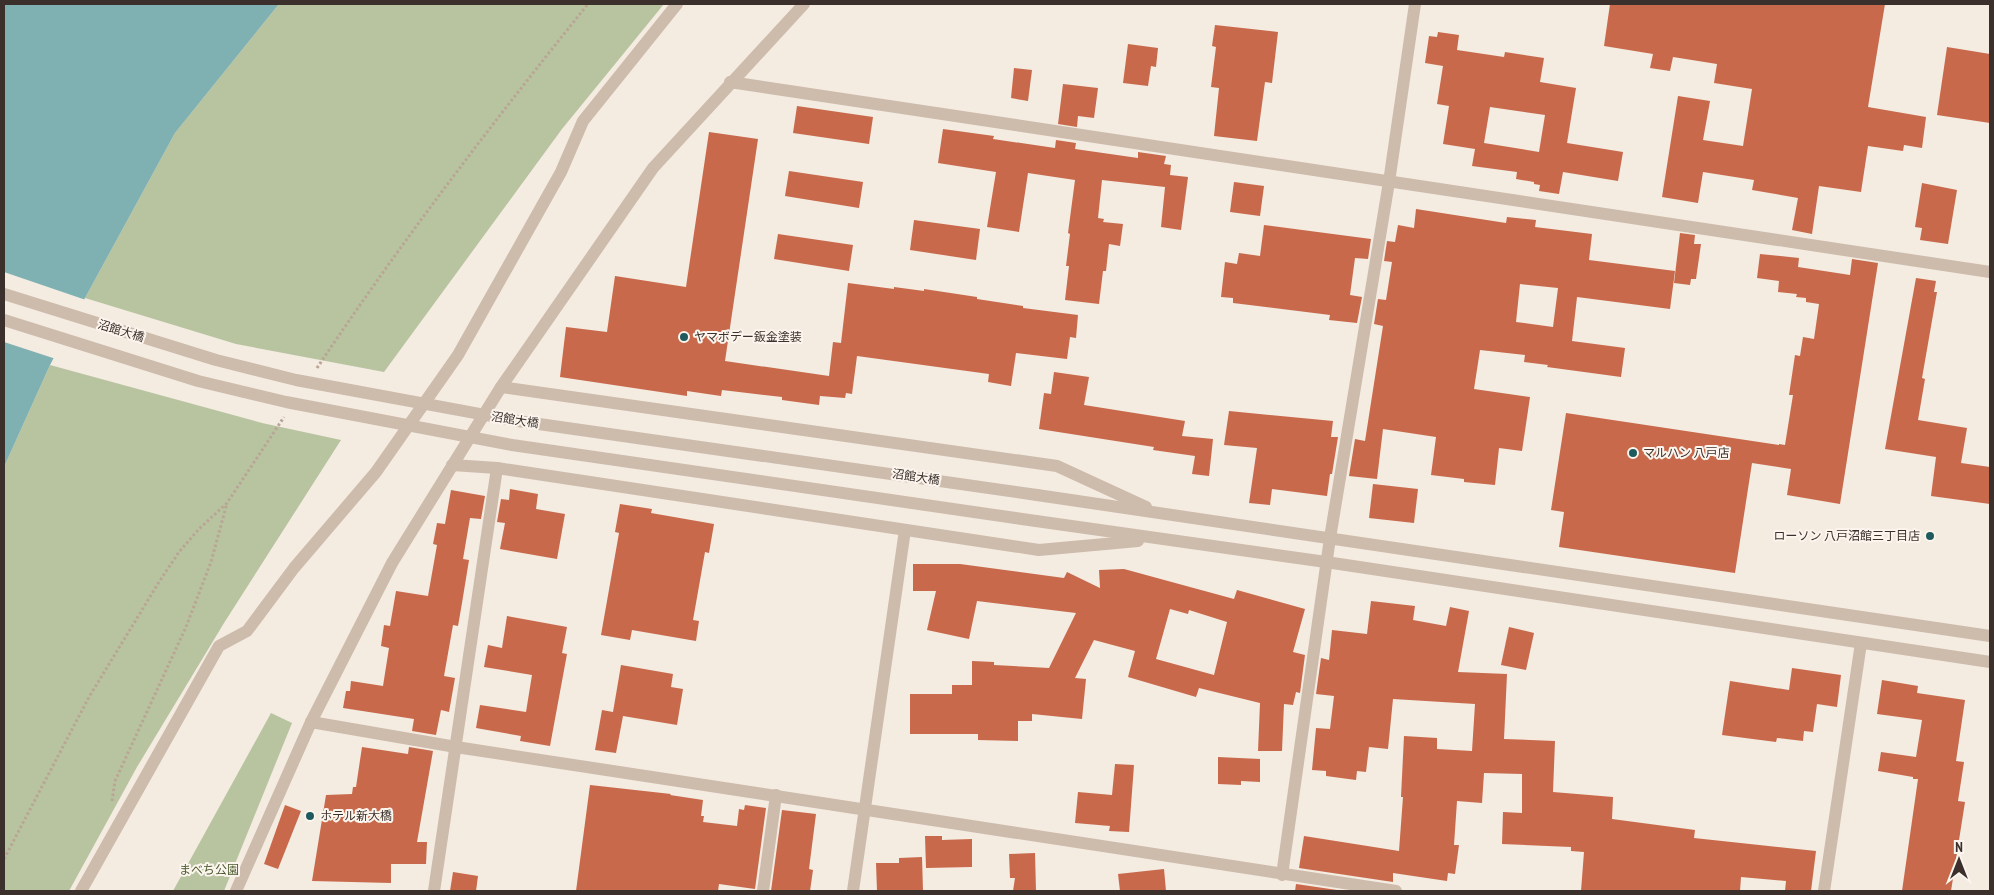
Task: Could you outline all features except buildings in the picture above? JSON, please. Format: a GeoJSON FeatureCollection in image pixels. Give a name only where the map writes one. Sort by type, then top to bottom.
{"type":"FeatureCollection","features":[{"type":"Feature","properties":{"kind":"street"},"geometry":{"type":"LineString","coordinates":[[81,891],[219,646],[247,631],[294,568],[376,472],[458,355],[561,172],[583,121],[677,4]]}},
{"type":"Feature","properties":{"kind":"street"},"geometry":{"type":"LineString","coordinates":[[236,891],[310,722],[392,563],[501,387],[653,168],[730,82],[804,4]]}},
{"type":"Feature","properties":{"kind":"street"},"geometry":{"type":"LineString","coordinates":[[1282,875],[1326,562],[1389,182],[1415,4]]}},
{"type":"Feature","properties":{"kind":"street"},"geometry":{"type":"LineString","coordinates":[[730,82],[1078,136],[1990,272]]}},
{"type":"Feature","properties":{"kind":"street","name":"沼館大橋"},"geometry":{"type":"LineString","coordinates":[[4,294],[216,360],[306,382],[518,421],[1037,495],[1990,636]]}},
{"type":"Feature","properties":{"kind":"street","name":"沼館大橋"},"geometry":{"type":"LineString","coordinates":[[4,320],[198,381],[295,404],[512,445],[1160,538]]}},
{"type":"Feature","properties":{"kind":"street"},"geometry":{"type":"LineString","coordinates":[[501,387],[1057,466],[1159,513]]}},
{"type":"Feature","properties":{"kind":"street"},"geometry":{"type":"LineString","coordinates":[[452,464],[497,468],[1039,550],[1160,538],[1990,662]]}},
{"type":"Feature","properties":{"kind":"street"},"geometry":{"type":"LineString","coordinates":[[434,891],[497,468]]}},
{"type":"Feature","properties":{"kind":"street"},"geometry":{"type":"LineString","coordinates":[[853,891],[905,530]]}},
{"type":"Feature","properties":{"kind":"street"},"geometry":{"type":"LineString","coordinates":[[1824,891],[1861,643]]}},
{"type":"Feature","properties":{"kind":"street"},"geometry":{"type":"LineString","coordinates":[[310,722],[456,747],[1391,891]]}},
{"type":"Feature","properties":{"kind":"street"},"geometry":{"type":"LineString","coordinates":[[763,891],[776,796]]}},
{"type":"Feature","properties":{"kind":"path"},"geometry":{"type":"LineString","coordinates":[[313,373],[413,230],[487,131],[588,4]]}},
{"type":"Feature","properties":{"kind":"path"},"geometry":{"type":"LineString","coordinates":[[4,859],[89,697],[159,582],[189,541],[227,503],[287,412]]}},
{"type":"Feature","properties":{"kind":"path"},"geometry":{"type":"LineString","coordinates":[[121,819],[111,799],[115,781],[186,627],[211,562],[227,503]]}},
{"type":"Feature","properties":{"kind":"green space"},"geometry":{"type":"Polygon","coordinates":[[[279,4],[664,4],[562,129],[384,372],[236,344],[85,298],[175,133],[279,4]]]}},
{"type":"Feature","properties":{"kind":"green space"},"geometry":{"type":"Polygon","coordinates":[[[50,365],[262,423],[341,440],[224,623],[137,767],[69,891],[4,891],[4,467],[50,365]]]}},
{"type":"Feature","properties":{"kind":"green space","name":"まべち公園"},"geometry":{"type":"Polygon","coordinates":[[[271,713],[292,723],[224,891],[173,891],[271,713]]]}},
{"type":"Feature","properties":{"kind":"water"},"geometry":{"type":"Polygon","coordinates":[[[4,4],[279,4],[175,133],[50,365],[4,467],[4,4]]]}},
{"type":"Feature","properties":{"kind":"pier"},"geometry":{"type":"Polygon","coordinates":[[[4,272],[86,300],[56,359],[4,342],[4,272]]]}},
{"type":"Feature","properties":{"kind":"place","name":"ヤマボデー鈑金塗装"},"geometry":{"type":"Point","coordinates":[684,337]}},
{"type":"Feature","properties":{"kind":"place","name":"マルハン 八戸店"},"geometry":{"type":"Point","coordinates":[1633,453]}},
{"type":"Feature","properties":{"kind":"place","name":"ローソン 八戸沼館三丁目店"},"geometry":{"type":"Point","coordinates":[1930,536]}},
{"type":"Feature","properties":{"kind":"place","name":"ホテル新大橋"},"geometry":{"type":"Point","coordinates":[310,816]}}]}
